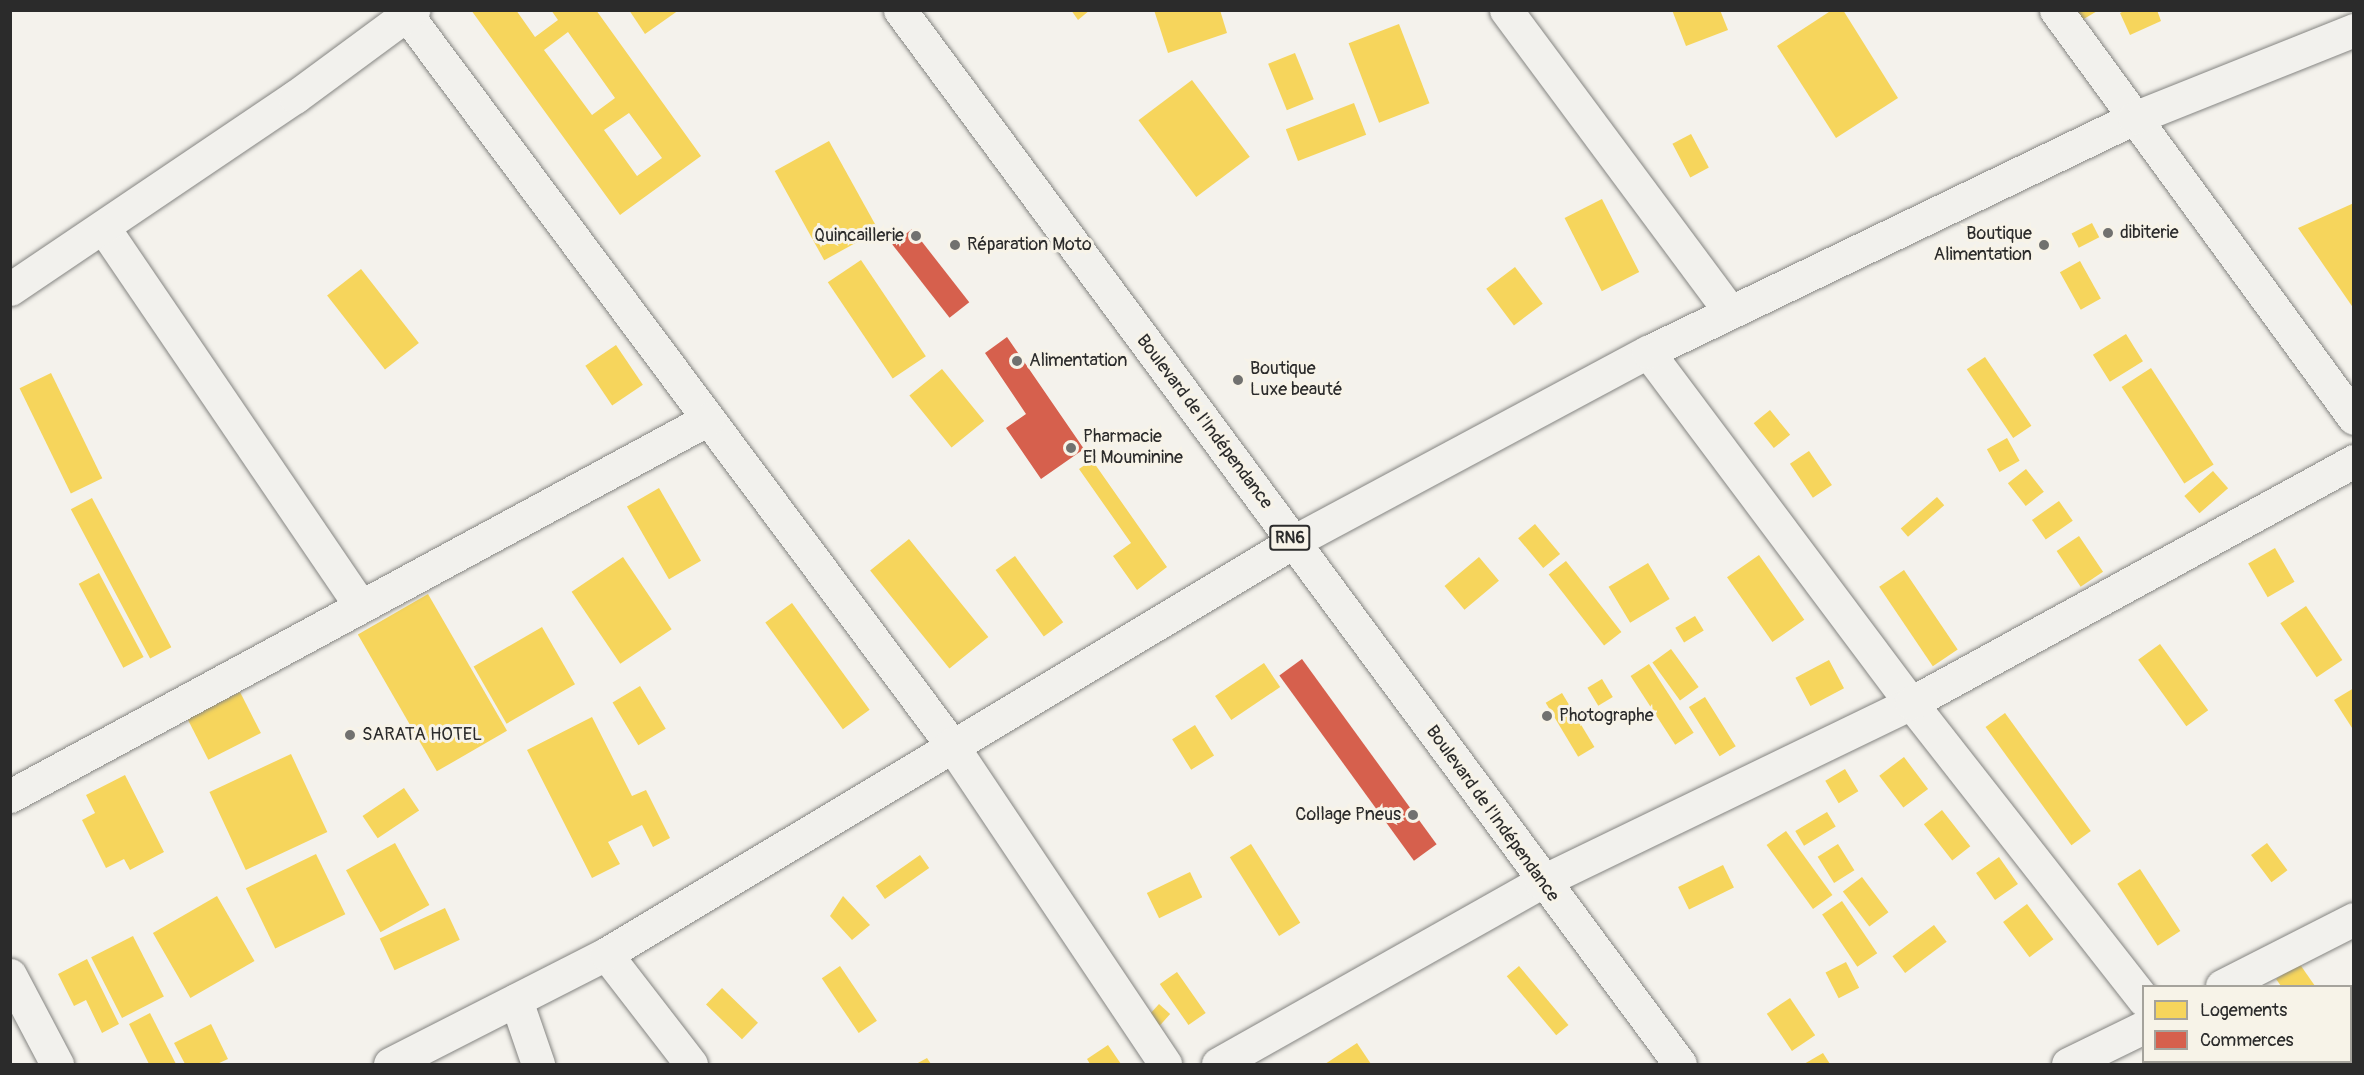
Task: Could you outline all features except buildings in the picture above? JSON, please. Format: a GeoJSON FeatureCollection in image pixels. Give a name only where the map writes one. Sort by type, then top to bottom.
{"type":"FeatureCollection","features":[{"type":"Feature","properties":{"kind":"main road","name":"Boulevard de l'Indépendance"},"geometry":{"type":"LineString","coordinates":[[900,10],[1541,882],[1680,1065]]}},
{"type":"Feature","properties":{"kind":"main road"},"geometry":{"type":"LineString","coordinates":[[1506,10],[1730,312]]}},
{"type":"Feature","properties":{"kind":"main road"},"geometry":{"type":"LineString","coordinates":[[2056,10],[2354,418]]}},
{"type":"Feature","properties":{"kind":"main road"},"geometry":{"type":"LineString","coordinates":[[10,289],[295,97],[410,13],[951,744],[1165,1065]]}},
{"type":"Feature","properties":{"kind":"main road"},"geometry":{"type":"LineString","coordinates":[[390,1065],[606,954],[951,744],[1293,542],[1647,352],[2134,117],[2354,30]]}},
{"type":"Feature","properties":{"kind":"main road"},"geometry":{"type":"LineString","coordinates":[[103,227],[361,606]]}},
{"type":"Feature","properties":{"kind":"main road"},"geometry":{"type":"LineString","coordinates":[[1647,352],[1911,703],[2142,997]]}},
{"type":"Feature","properties":{"kind":"main road"},"geometry":{"type":"LineString","coordinates":[[10,796],[708,418]]}},
{"type":"Feature","properties":{"kind":"main road"},"geometry":{"type":"LineString","coordinates":[[1218,1065],[1541,882],[1911,703],[2354,461]]}},
{"type":"Feature","properties":{"kind":"main road"},"geometry":{"type":"LineString","coordinates":[[2226,985],[2354,919]]}},
{"type":"Feature","properties":{"kind":"main road"},"geometry":{"type":"LineString","coordinates":[[606,954],[691,1065]]}},
{"type":"Feature","properties":{"kind":"main road"},"geometry":{"type":"LineString","coordinates":[[10,975],[57,1065]]}},
{"type":"Feature","properties":{"kind":"main road"},"geometry":{"type":"LineString","coordinates":[[516,1000],[538,1065]]}},
{"type":"Feature","properties":{"kind":"main road"},"geometry":{"type":"LineString","coordinates":[[2067,1065],[2142,1028]]}},
{"type":"Feature","properties":{"kind":"place","name":"dibiterie"},"geometry":{"type":"Point","coordinates":[2108,233]}},
{"type":"Feature","properties":{"kind":"place","name":"Quincaillerie"},"geometry":{"type":"Point","coordinates":[916,236]}},
{"type":"Feature","properties":{"kind":"place","name":"Réparation Moto"},"geometry":{"type":"Point","coordinates":[955,245]}},
{"type":"Feature","properties":{"kind":"place","name":"Boutique Alimentation"},"geometry":{"type":"Point","coordinates":[2044,245]}},
{"type":"Feature","properties":{"kind":"place","name":"Alimentation"},"geometry":{"type":"Point","coordinates":[1017,361]}},
{"type":"Feature","properties":{"kind":"place","name":"Boutique Luxe beauté"},"geometry":{"type":"Point","coordinates":[1238,380]}},
{"type":"Feature","properties":{"kind":"place","name":"Pharmacie El Mouminine"},"geometry":{"type":"Point","coordinates":[1071,448]}},
{"type":"Feature","properties":{"kind":"place","name":"Photographe"},"geometry":{"type":"Point","coordinates":[1547,716]}},
{"type":"Feature","properties":{"kind":"place","name":"SARATA HOTEL"},"geometry":{"type":"Point","coordinates":[350,735]}},
{"type":"Feature","properties":{"kind":"place","name":"Collage Pneus"},"geometry":{"type":"Point","coordinates":[1413,815]}}]}
